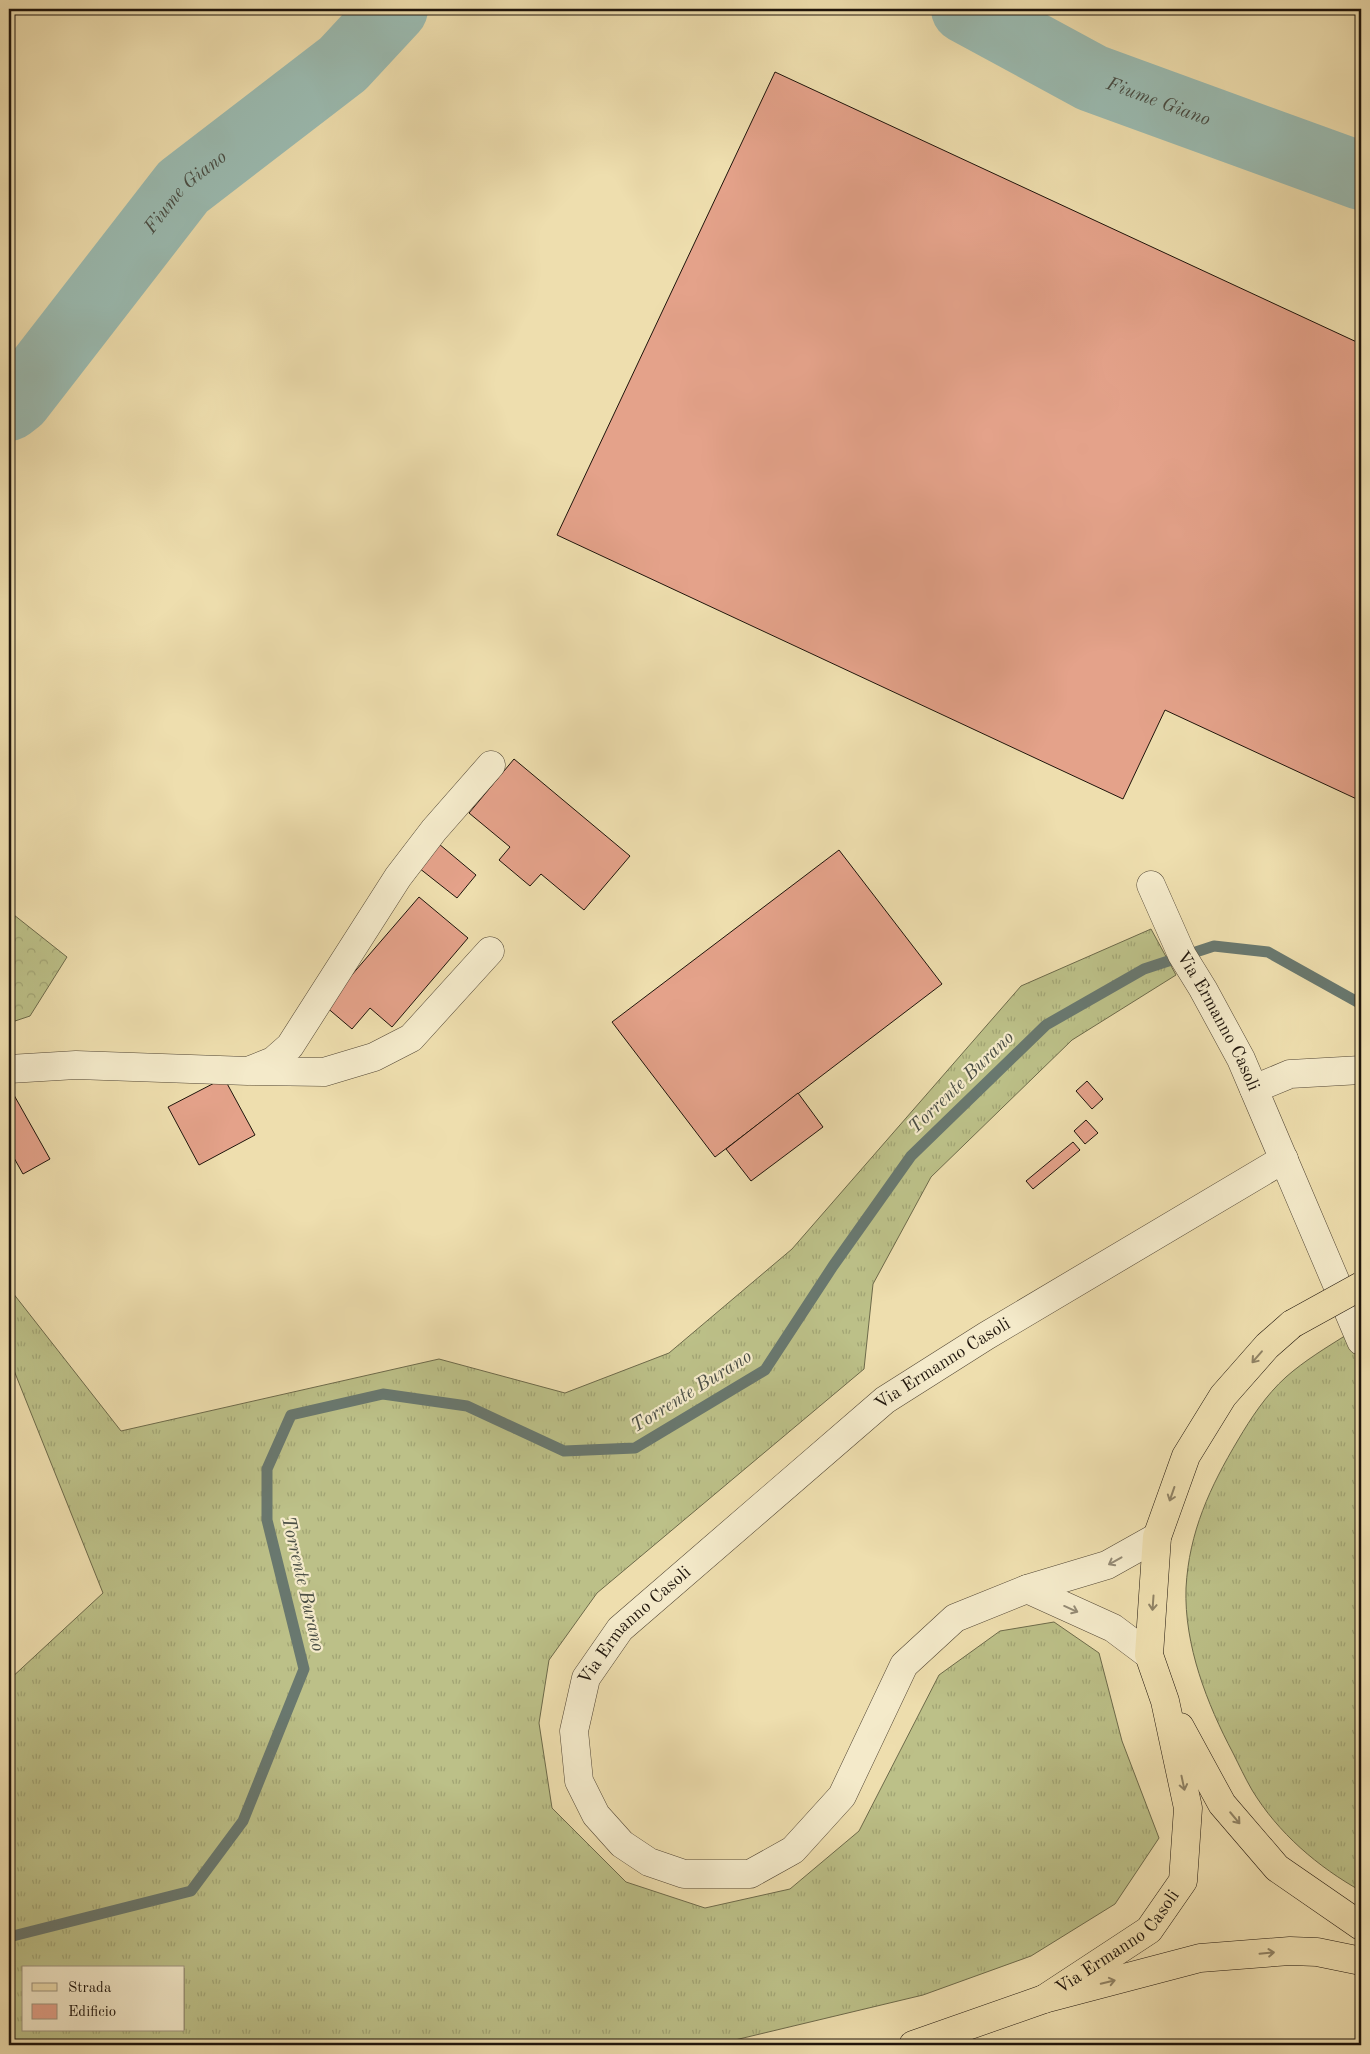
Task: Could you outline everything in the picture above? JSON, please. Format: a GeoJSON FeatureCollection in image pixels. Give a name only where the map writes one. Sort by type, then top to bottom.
{"type":"FeatureCollection","features":[{"type":"Feature","properties":{"kind":"main road","name":"Via Ermanno Casoli"},"geometry":{"type":"LineString","coordinates":[[1044,1998],[1149,1930],[1183,1881],[1188,1808],[1166,1702],[1149,1655],[1157,1537],[1186,1456],[1223,1396],[1267,1346],[1292,1324],[1361,1286]]}},
{"type":"Feature","properties":{"kind":"main road","name":"Via Ermanno Casoli"},"geometry":{"type":"LineString","coordinates":[[1166,1702],[1222,1804],[1276,1868],[1361,1926]]}},
{"type":"Feature","properties":{"kind":"main road","name":"Via Ermanno Casoli"},"geometry":{"type":"LineString","coordinates":[[913,2045],[1044,1998],[1200,1958],[1290,1950],[1317,1952],[1361,1961]]}},
{"type":"Feature","properties":{"kind":"lane"},"geometry":{"type":"LineString","coordinates":[[248,1070],[273,1060],[290,1046],[398,877],[434,830],[491,765]]}},
{"type":"Feature","properties":{"kind":"lane","name":"Via Ermanno Casoli"},"geometry":{"type":"LineString","coordinates":[[1151,885],[1182,955],[1204,989],[1241,1059],[1361,1341]]}},
{"type":"Feature","properties":{"kind":"lane"},"geometry":{"type":"LineString","coordinates":[[9,1069],[76,1065],[324,1072],[381,1053],[412,1038],[490,951]]}},
{"type":"Feature","properties":{"kind":"lane"},"geometry":{"type":"LineString","coordinates":[[1254,1089],[1290,1074],[1361,1070]]}},
{"type":"Feature","properties":{"kind":"lane","name":"Via Ermanno Casoli"},"geometry":{"type":"LineString","coordinates":[[1157,1537],[1107,1565],[1027,1589],[955,1618],[904,1665],[842,1796],[793,1850],[750,1874],[684,1874],[649,1862],[622,1844],[596,1815],[580,1781],[574,1731],[586,1678],[620,1629],[885,1400],[986,1336],[1284,1159]]}},
{"type":"Feature","properties":{"kind":"lane"},"geometry":{"type":"LineString","coordinates":[[1027,1589],[1113,1628],[1149,1655]]}},
{"type":"Feature","properties":{"kind":"green space"},"geometry":{"type":"Polygon","coordinates":[[[9,911],[67,957],[30,1016],[9,1023],[9,911]]]}},
{"type":"Feature","properties":{"kind":"green space"},"geometry":{"type":"Polygon","coordinates":[[[1151,929],[1176,975],[1072,1040],[931,1177],[873,1284],[864,1369],[597,1593],[549,1660],[539,1723],[552,1808],[626,1882],[705,1908],[790,1889],[859,1831],[939,1675],[1000,1631],[1054,1622],[1099,1653],[1122,1741],[1159,1838],[1115,1904],[1031,1956],[923,1995],[714,2045],[9,2045],[9,1680],[103,1593],[9,1358],[9,1288],[121,1431],[439,1359],[565,1393],[669,1353],[792,1249],[1021,986],[1151,929]]]}},
{"type":"Feature","properties":{"kind":"green space"},"geometry":{"type":"Polygon","coordinates":[[[1348,1334],[1361,1363],[1361,1891],[1329,1871],[1300,1848],[1274,1821],[1252,1790],[1223,1734],[1206,1694],[1193,1652],[1186,1609],[1188,1567],[1196,1529],[1218,1475],[1248,1423],[1272,1391],[1293,1371],[1348,1334]]]}},
{"type":"Feature","properties":{"kind":"building"},"geometry":{"type":"Polygon","coordinates":[[[775,72],[1361,344],[1361,801],[1165,710],[1123,799],[557,535],[775,72]]]}},
{"type":"Feature","properties":{"kind":"building"},"geometry":{"type":"Polygon","coordinates":[[[514,759],[630,856],[584,910],[541,874],[530,886],[499,860],[510,847],[469,813],[514,759]]]}},
{"type":"Feature","properties":{"kind":"building"},"geometry":{"type":"Polygon","coordinates":[[[439,844],[476,875],[457,898],[419,868],[439,844]]]}},
{"type":"Feature","properties":{"kind":"building"},"geometry":{"type":"Polygon","coordinates":[[[839,850],[942,984],[715,1157],[612,1022],[839,850]]]}},
{"type":"Feature","properties":{"kind":"building"},"geometry":{"type":"Polygon","coordinates":[[[419,897],[468,938],[392,1027],[370,1008],[352,1029],[325,1006],[419,897]]]}},
{"type":"Feature","properties":{"kind":"building"},"geometry":{"type":"Polygon","coordinates":[[[224,1078],[255,1135],[199,1165],[168,1107],[224,1078]]]}},
{"type":"Feature","properties":{"kind":"building"},"geometry":{"type":"Polygon","coordinates":[[[1087,1081],[1103,1099],[1092,1109],[1076,1091],[1087,1081]]]}},
{"type":"Feature","properties":{"kind":"building"},"geometry":{"type":"Polygon","coordinates":[[[10,1088],[50,1159],[23,1174],[9,1149],[10,1088]]]}},
{"type":"Feature","properties":{"kind":"building"},"geometry":{"type":"Polygon","coordinates":[[[798,1093],[823,1127],[751,1181],[726,1149],[798,1093]]]}},
{"type":"Feature","properties":{"kind":"building"},"geometry":{"type":"Polygon","coordinates":[[[1086,1120],[1098,1133],[1085,1144],[1074,1131],[1086,1120]]]}},
{"type":"Feature","properties":{"kind":"building"},"geometry":{"type":"Polygon","coordinates":[[[1073,1142],[1080,1150],[1033,1189],[1026,1181],[1073,1142]]]}},
{"type":"Feature","properties":{"kind":"waterway","name":"Fiume Giano"},"geometry":{"type":"LineString","coordinates":[[9,407],[18,400],[183,187],[343,64],[394,9]]}},
{"type":"Feature","properties":{"kind":"waterway","name":"Fiume Giano"},"geometry":{"type":"LineString","coordinates":[[965,9],[1092,78],[1361,176]]}},
{"type":"Feature","properties":{"kind":"waterway","name":"Torrente Burano"},"geometry":{"type":"LineString","coordinates":[[9,1937],[191,1891],[243,1821],[304,1669],[267,1520],[267,1469],[291,1415],[383,1394],[467,1406],[564,1451],[635,1448],[765,1370],[833,1266],[911,1156],[1046,1025],[1144,969],[1214,946],[1268,952],[1361,1004]]}}]}
